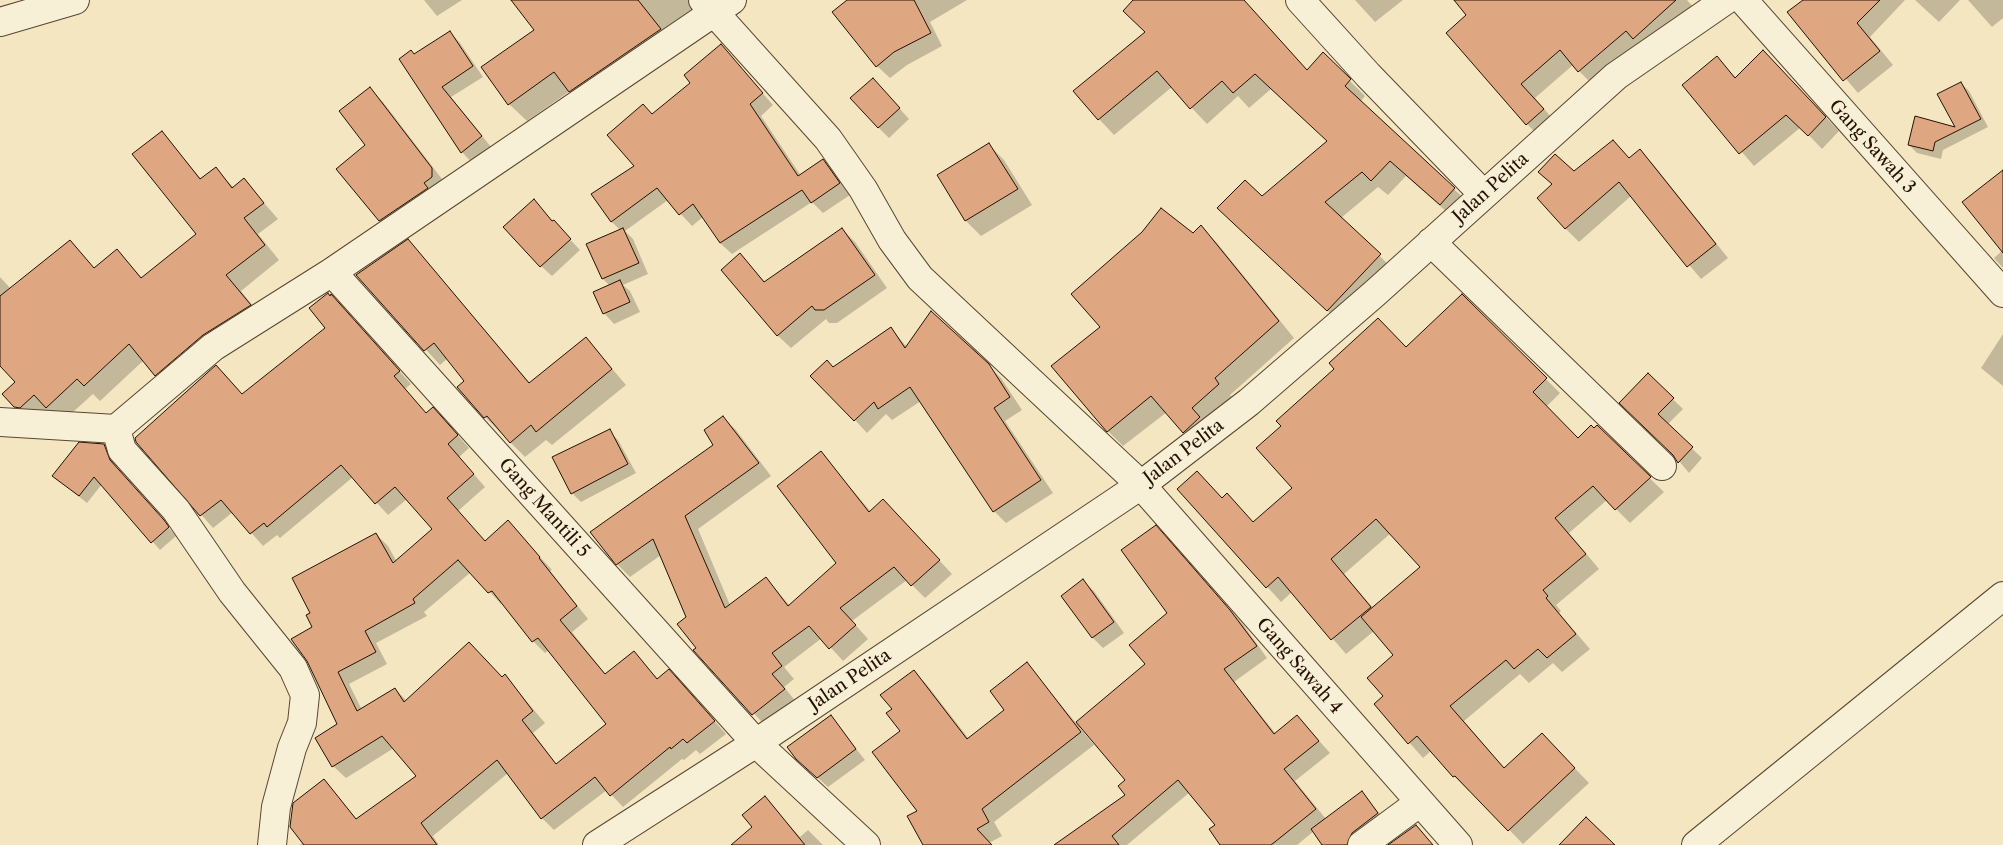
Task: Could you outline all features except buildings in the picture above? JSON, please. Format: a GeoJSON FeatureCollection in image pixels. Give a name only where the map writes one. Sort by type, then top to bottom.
{"type":"FeatureCollection","features":[{"type":"Feature","properties":{"kind":"street"},"geometry":{"type":"LineString","coordinates":[[0,22],[75,0]]}},
{"type":"Feature","properties":{"kind":"street"},"geometry":{"type":"LineString","coordinates":[[1300,0],[1368,75],[1484,195]]}},
{"type":"Feature","properties":{"kind":"street","name":"Jalan Pelita"},"geometry":{"type":"LineString","coordinates":[[597,845],[756,743],[1141,485],[1249,402],[1616,76],[1726,0]]}},
{"type":"Feature","properties":{"kind":"street","name":"Gang Sawah 3"},"geometry":{"type":"LineString","coordinates":[[1743,0],[2003,292]]}},
{"type":"Feature","properties":{"kind":"street"},"geometry":{"type":"LineString","coordinates":[[0,422],[116,429],[214,347],[332,272],[716,4]]}},
{"type":"Feature","properties":{"kind":"street","name":"Gang Sawah 4"},"geometry":{"type":"LineString","coordinates":[[716,4],[828,139],[863,189],[892,240],[920,278],[1141,485],[1419,803],[1458,845]]}},
{"type":"Feature","properties":{"kind":"street"},"geometry":{"type":"LineString","coordinates":[[1431,242],[1662,466]]}},
{"type":"Feature","properties":{"kind":"street","name":"Gang Mantili 5"},"geometry":{"type":"LineString","coordinates":[[332,272],[756,743],[866,845]]}},
{"type":"Feature","properties":{"kind":"street"},"geometry":{"type":"LineString","coordinates":[[116,429],[122,450],[176,510],[232,592],[293,668],[305,695],[302,723],[292,748],[276,807],[272,845]]}},
{"type":"Feature","properties":{"kind":"street"},"geometry":{"type":"LineString","coordinates":[[1696,845],[2003,596]]}},
{"type":"Feature","properties":{"kind":"street"},"geometry":{"type":"LineString","coordinates":[[1362,845],[1419,803]]}}]}
